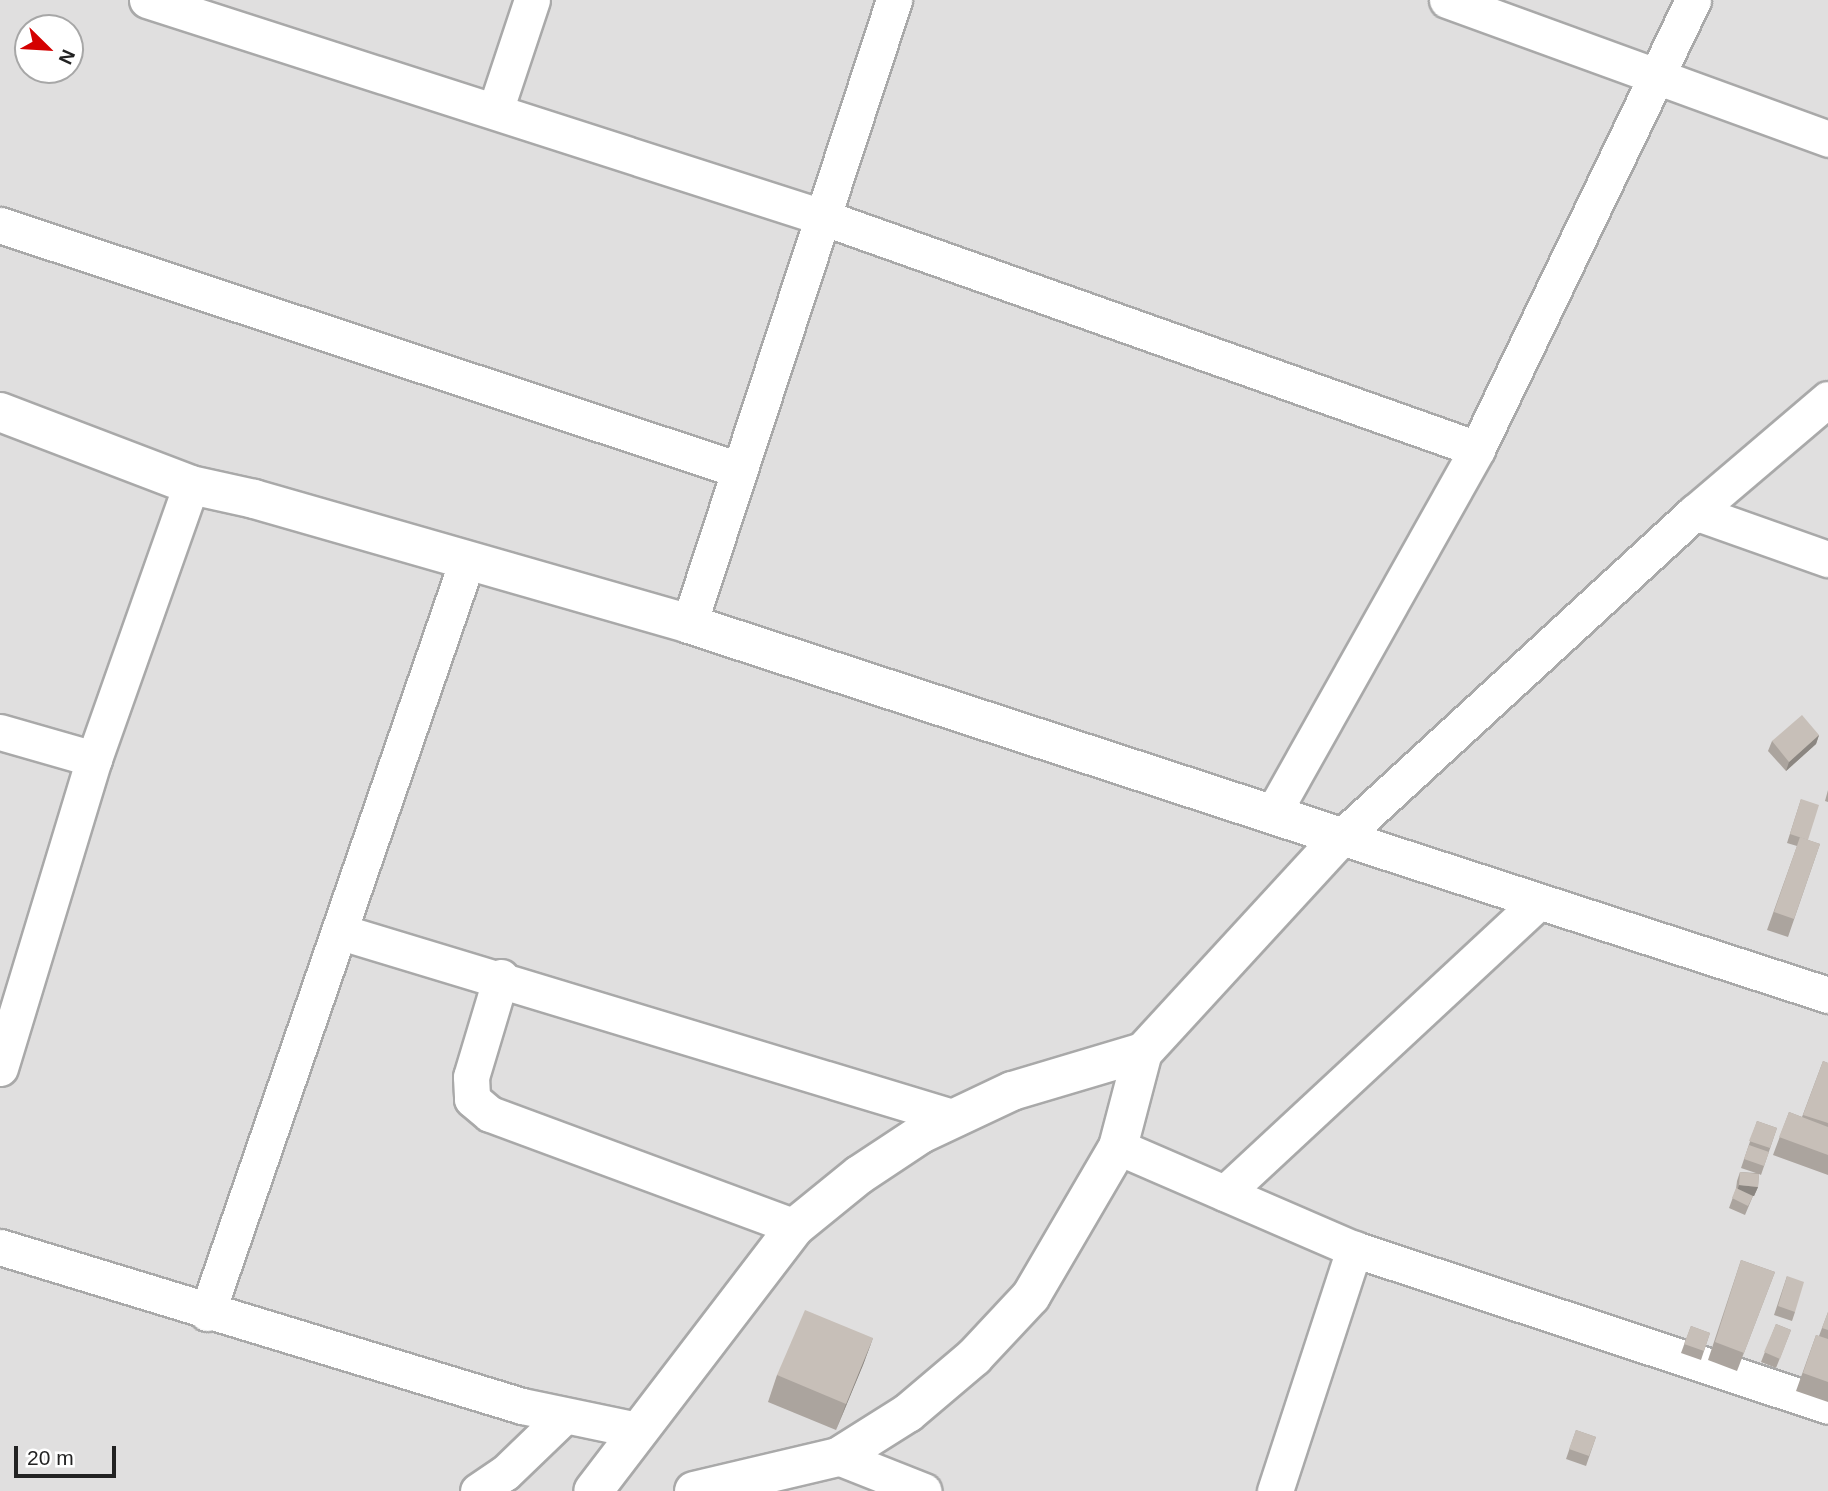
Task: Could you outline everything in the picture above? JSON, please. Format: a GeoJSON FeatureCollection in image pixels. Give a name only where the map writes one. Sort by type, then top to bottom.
{"type":"FeatureCollection","features":[{"type":"Feature","properties":{"kind":"street"},"geometry":{"type":"LineString","coordinates":[[147,0],[822,217],[1478,449]]}},
{"type":"Feature","properties":{"kind":"street"},"geometry":{"type":"LineString","coordinates":[[495,111],[533,0]]}},
{"type":"Feature","properties":{"kind":"street"},"geometry":{"type":"LineString","coordinates":[[689,624],[736,469],[894,0]]}},
{"type":"Feature","properties":{"kind":"street"},"geometry":{"type":"LineString","coordinates":[[1447,0],[1658,74],[1828,139]]}},
{"type":"Feature","properties":{"kind":"street"},"geometry":{"type":"LineString","coordinates":[[1273,813],[1478,449],[1693,0]]}},
{"type":"Feature","properties":{"kind":"street"},"geometry":{"type":"LineString","coordinates":[[0,225],[736,469]]}},
{"type":"Feature","properties":{"kind":"street"},"geometry":{"type":"LineString","coordinates":[[593,1491],[795,1227],[859,1175],[955,1118],[1012,1091],[1143,1052],[1341,837],[1695,512],[1828,399]]}},
{"type":"Feature","properties":{"kind":"street"},"geometry":{"type":"LineString","coordinates":[[0,412],[191,485],[254,499],[689,624],[1273,813],[1537,903],[1828,995]]}},
{"type":"Feature","properties":{"kind":"street"},"geometry":{"type":"LineString","coordinates":[[0,1068],[12,993],[191,485]]}},
{"type":"Feature","properties":{"kind":"street"},"geometry":{"type":"LineString","coordinates":[[1695,512],[1828,559]]}},
{"type":"Feature","properties":{"kind":"street"},"geometry":{"type":"LineString","coordinates":[[207,1313],[341,932],[467,561]]}},
{"type":"Feature","properties":{"kind":"street"},"geometry":{"type":"LineString","coordinates":[[0,732],[94,759]]}},
{"type":"Feature","properties":{"kind":"street"},"geometry":{"type":"LineString","coordinates":[[1225,1193],[1537,903]]}},
{"type":"Feature","properties":{"kind":"street"},"geometry":{"type":"LineString","coordinates":[[341,932],[501,977],[955,1118]]}},
{"type":"Feature","properties":{"kind":"street"},"geometry":{"type":"LineString","coordinates":[[501,977],[471,1077],[472,1099],[490,1114],[795,1227]]}},
{"type":"Feature","properties":{"kind":"street"},"geometry":{"type":"LineString","coordinates":[[694,1491],[838,1457],[908,1413],[974,1357],[1031,1296],[1118,1147],[1132,1110],[1143,1052]]}},
{"type":"Feature","properties":{"kind":"street"},"geometry":{"type":"LineString","coordinates":[[1118,1147],[1354,1249],[1828,1406]]}},
{"type":"Feature","properties":{"kind":"street"},"geometry":{"type":"LineString","coordinates":[[0,1247],[207,1313],[564,1416],[638,1430]]}},
{"type":"Feature","properties":{"kind":"street"},"geometry":{"type":"LineString","coordinates":[[1275,1491],[1354,1249]]}},
{"type":"Feature","properties":{"kind":"street"},"geometry":{"type":"LineString","coordinates":[[478,1491],[505,1473],[564,1416]]}},
{"type":"Feature","properties":{"kind":"street"},"geometry":{"type":"LineString","coordinates":[[838,1457],[924,1491]]}},
{"type":"Feature","properties":{"kind":"shaded area"},"geometry":{"type":"Polygon","coordinates":[[[0,0],[1828,0],[1828,1491],[0,1491],[0,0]]]}},
{"type":"Feature","properties":{"kind":"building"},"geometry":{"type":"Polygon","coordinates":[[[1802,715],[1819,735],[1789,762],[1772,741],[1802,715]]]}},
{"type":"Feature","properties":{"kind":"building"},"geometry":{"type":"Polygon","coordinates":[[[1801,799],[1819,805],[1808,840],[1790,834],[1801,799]]]}},
{"type":"Feature","properties":{"kind":"building"},"geometry":{"type":"Polygon","coordinates":[[[1800,837],[1820,844],[1794,919],[1774,912],[1800,837]]]}},
{"type":"Feature","properties":{"kind":"building"},"geometry":{"type":"Polygon","coordinates":[[[1823,1061],[1828,1063],[1828,1123],[1803,1115],[1823,1061]]]}},
{"type":"Feature","properties":{"kind":"building"},"geometry":{"type":"Polygon","coordinates":[[[1789,1112],[1828,1127],[1828,1155],[1779,1137],[1789,1112]]]}},
{"type":"Feature","properties":{"kind":"building"},"geometry":{"type":"Polygon","coordinates":[[[1757,1121],[1777,1128],[1770,1148],[1749,1141],[1757,1121]]]}},
{"type":"Feature","properties":{"kind":"building"},"geometry":{"type":"Polygon","coordinates":[[[1749,1145],[1769,1152],[1764,1166],[1744,1159],[1749,1145]]]}},
{"type":"Feature","properties":{"kind":"building"},"geometry":{"type":"Polygon","coordinates":[[[1740,1172],[1759,1174],[1758,1187],[1739,1185],[1740,1172]]]}},
{"type":"Feature","properties":{"kind":"building"},"geometry":{"type":"Polygon","coordinates":[[[1736,1188],[1753,1196],[1748,1206],[1732,1198],[1736,1188]]]}},
{"type":"Feature","properties":{"kind":"building"},"geometry":{"type":"Polygon","coordinates":[[[1741,1260],[1775,1272],[1744,1353],[1715,1342],[1741,1260]]]}},
{"type":"Feature","properties":{"kind":"building"},"geometry":{"type":"Polygon","coordinates":[[[1787,1276],[1804,1282],[1795,1312],[1778,1306],[1787,1276]]]}},
{"type":"Feature","properties":{"kind":"building"},"geometry":{"type":"Polygon","coordinates":[[[805,1310],[873,1338],[846,1404],[777,1375],[805,1310]]]}},
{"type":"Feature","properties":{"kind":"building"},"geometry":{"type":"Polygon","coordinates":[[[1828,1312],[1828,1330],[1822,1328],[1828,1312]]]}},
{"type":"Feature","properties":{"kind":"building"},"geometry":{"type":"Polygon","coordinates":[[[1776,1324],[1791,1330],[1780,1359],[1764,1352],[1776,1324]]]}},
{"type":"Feature","properties":{"kind":"building"},"geometry":{"type":"Polygon","coordinates":[[[1691,1326],[1710,1333],[1704,1351],[1684,1344],[1691,1326]]]}},
{"type":"Feature","properties":{"kind":"building"},"geometry":{"type":"Polygon","coordinates":[[[1816,1335],[1828,1339],[1828,1382],[1803,1373],[1816,1335]]]}},
{"type":"Feature","properties":{"kind":"building"},"geometry":{"type":"Polygon","coordinates":[[[1576,1430],[1596,1437],[1589,1456],[1569,1449],[1576,1430]]]}}]}
